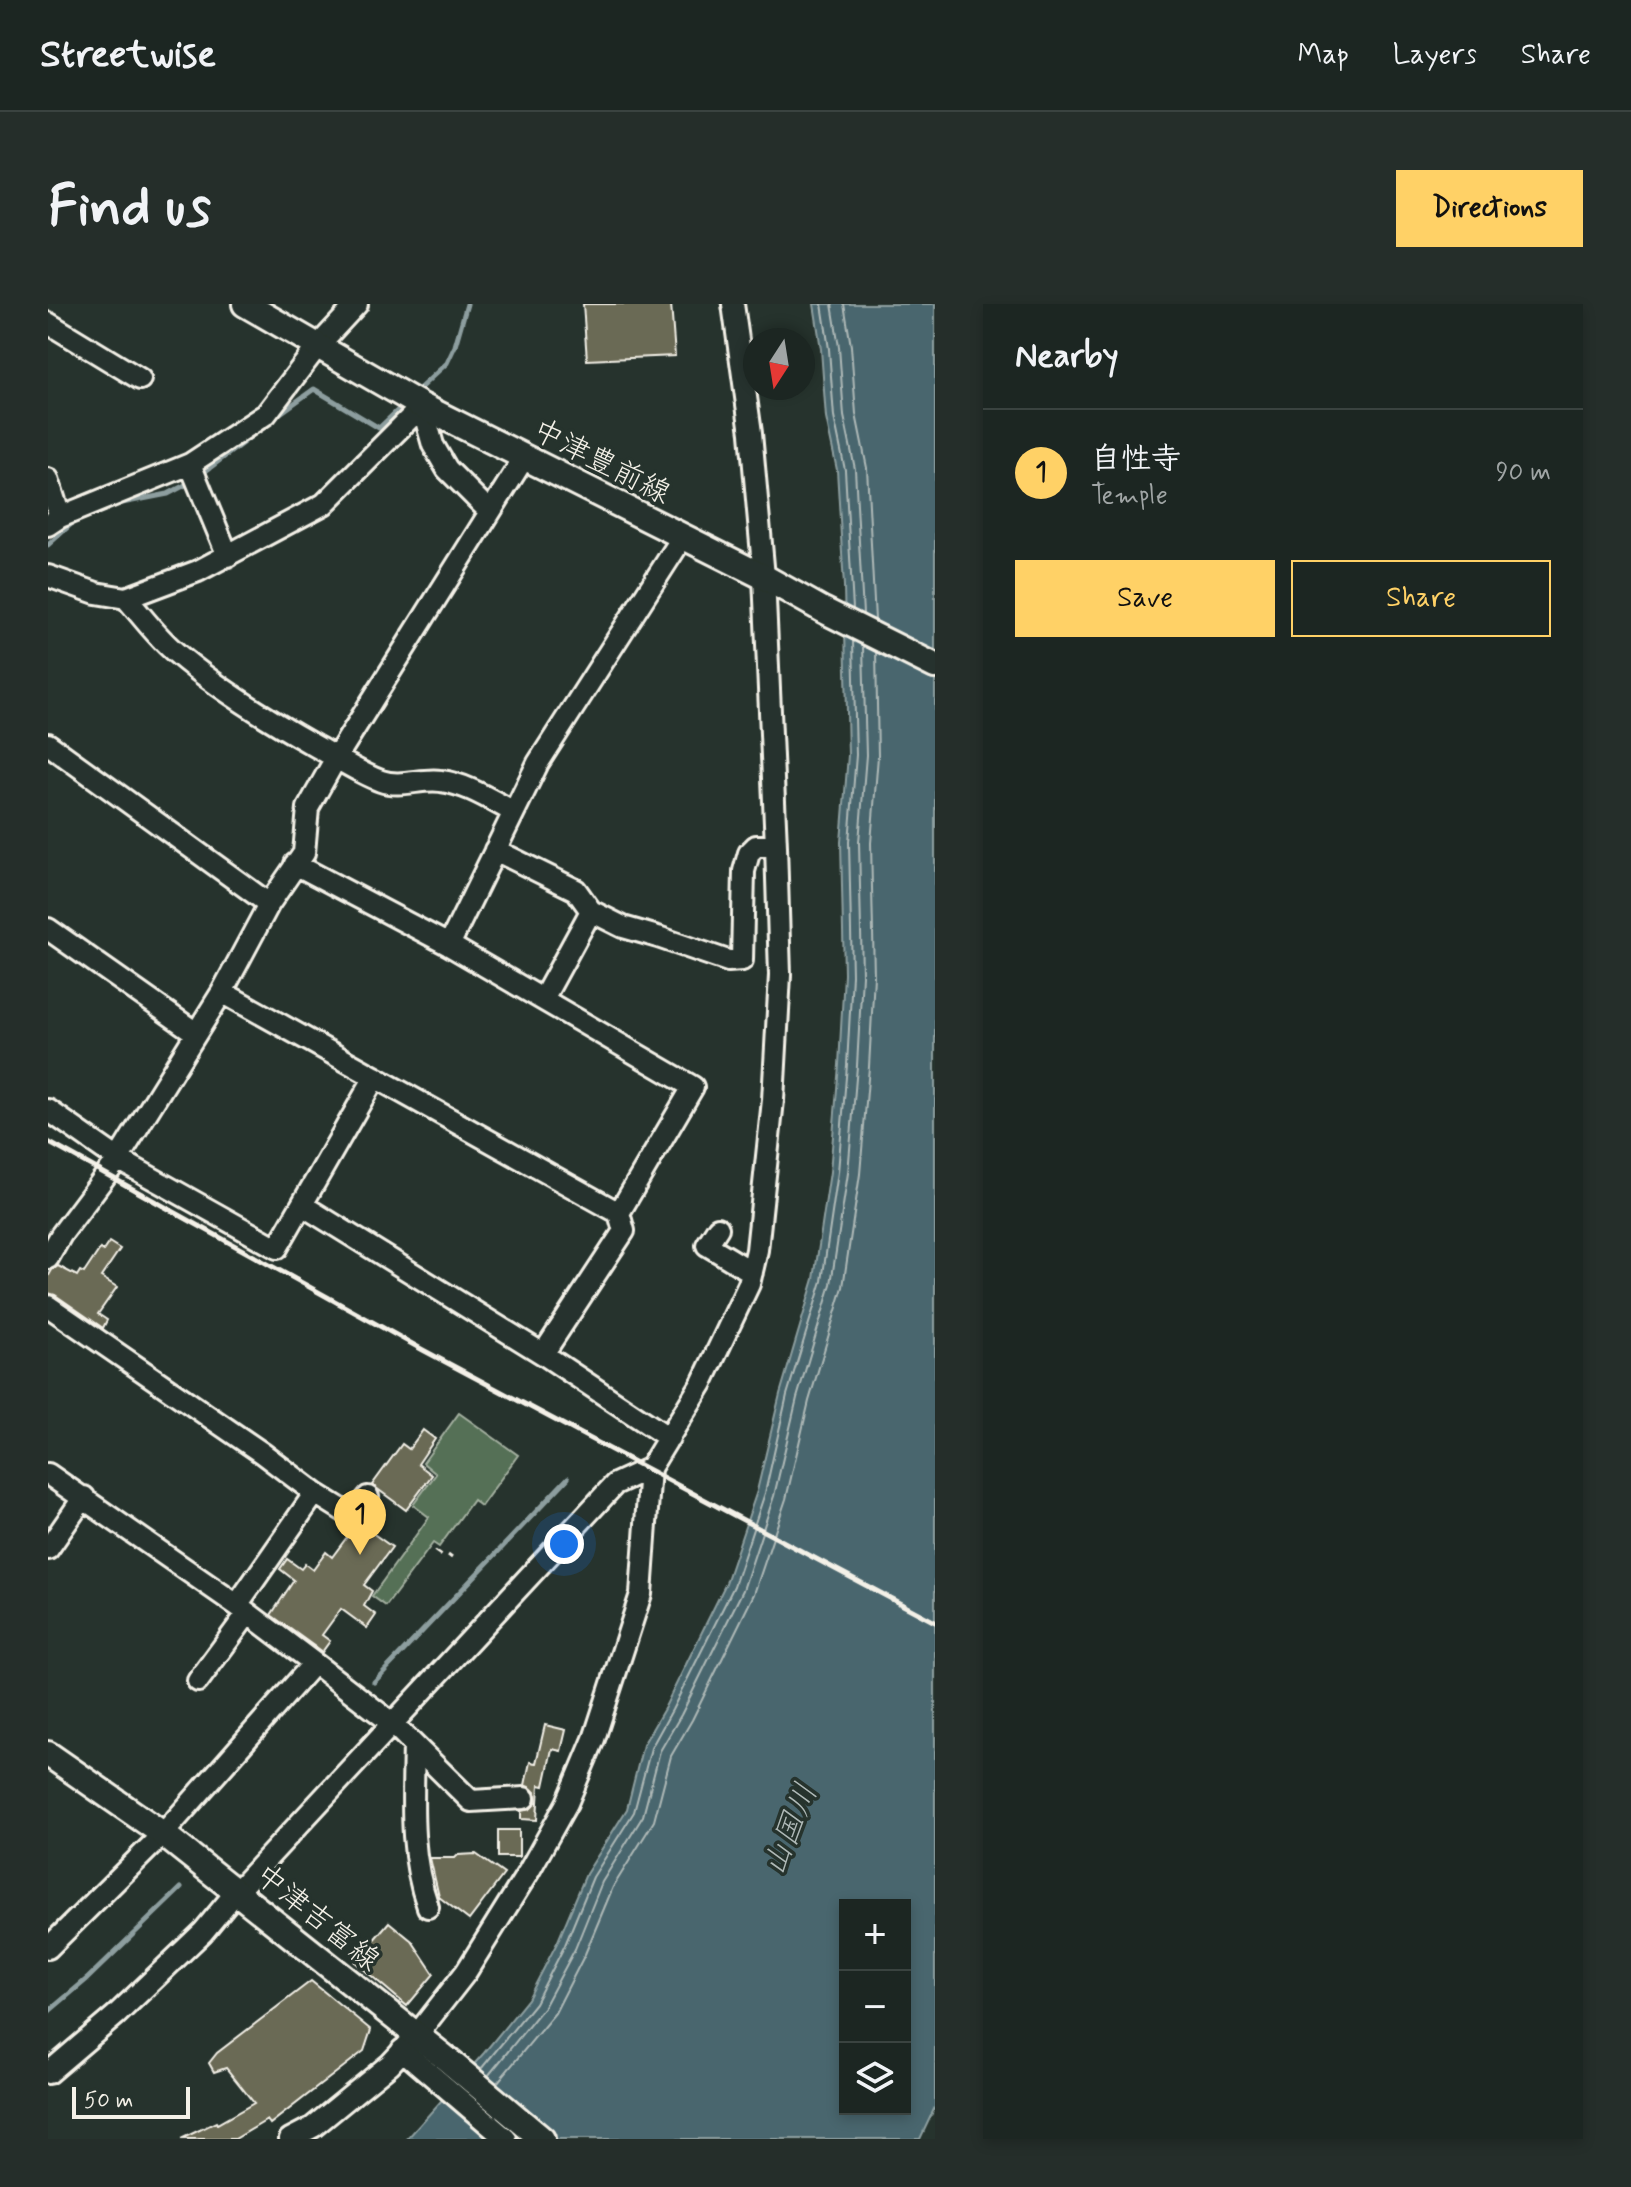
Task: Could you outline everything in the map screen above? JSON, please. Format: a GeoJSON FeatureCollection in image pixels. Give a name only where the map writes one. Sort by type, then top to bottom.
{"type":"FeatureCollection","features":[{"type":"Feature","properties":{"kind":"main road","name":"中津豊前線"},"geometry":{"type":"LineString","coordinates":[[245,304],[422,406],[935,666]]}},
{"type":"Feature","properties":{"kind":"main road","name":"中津吉富線"},"geometry":{"type":"LineString","coordinates":[[48,1754],[163,1834],[236,1892],[409,2043],[542,2139]]}},
{"type":"Feature","properties":{"kind":"street"},"geometry":{"type":"LineString","coordinates":[[48,479],[54,521],[190,464],[266,414],[317,347],[357,304]]}},
{"type":"Feature","properties":{"kind":"street"},"geometry":{"type":"LineString","coordinates":[[290,2139],[313,2127],[390,2064],[409,2043],[466,1972],[567,1803],[594,1739],[641,1594],[650,1468],[702,1383],[752,1272],[773,1100],[780,975],[764,577],[751,433],[733,304]]}},
{"type":"Feature","properties":{"kind":"street"},"geometry":{"type":"LineString","coordinates":[[48,323],[140,379]]}},
{"type":"Feature","properties":{"kind":"street"},"geometry":{"type":"LineString","coordinates":[[48,576],[96,593],[126,598],[198,571],[324,504],[422,406],[433,445],[447,469],[490,512]]}},
{"type":"Feature","properties":{"kind":"street"},"geometry":{"type":"LineString","coordinates":[[48,1258],[61,1235],[118,1159],[222,992],[269,904],[304,853],[308,808],[336,758],[524,458]]}},
{"type":"Feature","properties":{"kind":"street"},"geometry":{"type":"LineString","coordinates":[[190,464],[228,556]]}},
{"type":"Feature","properties":{"kind":"street"},"geometry":{"type":"LineString","coordinates":[[449,945],[538,763],[682,538]]}},
{"type":"Feature","properties":{"kind":"street"},"geometry":{"type":"LineString","coordinates":[[126,598],[173,651],[255,711],[336,758],[388,783],[425,780],[462,785],[514,812]]}},
{"type":"Feature","properties":{"kind":"street"},"geometry":{"type":"LineString","coordinates":[[48,744],[269,904]]}},
{"type":"Feature","properties":{"kind":"street"},"geometry":{"type":"LineString","coordinates":[[495,850],[576,890],[591,911],[623,927],[728,961],[742,960],[744,871],[749,853],[756,846],[776,846]]}},
{"type":"Feature","properties":{"kind":"street"},"geometry":{"type":"LineString","coordinates":[[295,864],[449,945],[693,1087],[619,1213]]}},
{"type":"Feature","properties":{"kind":"street"},"geometry":{"type":"LineString","coordinates":[[543,999],[591,911]]}},
{"type":"Feature","properties":{"kind":"street"},"geometry":{"type":"LineString","coordinates":[[48,929],[196,1033]]}},
{"type":"Feature","properties":{"kind":"street"},"geometry":{"type":"LineString","coordinates":[[222,992],[619,1213],[624,1231],[543,1354]]}},
{"type":"Feature","properties":{"kind":"street"},"geometry":{"type":"LineString","coordinates":[[48,1110],[118,1159],[277,1248],[375,1077]]}},
{"type":"Feature","properties":{"kind":"street"},"geometry":{"type":"LineString","coordinates":[[302,1205],[543,1354],[669,1438]]}},
{"type":"Feature","properties":{"kind":"street"},"geometry":{"type":"LineString","coordinates":[[718,1228],[707,1245],[752,1272]]}},
{"type":"Feature","properties":{"kind":"street"},"geometry":{"type":"LineString","coordinates":[[48,1306],[352,1516],[368,1497]]}},
{"type":"Feature","properties":{"kind":"street"},"geometry":{"type":"LineString","coordinates":[[48,2073],[116,2015],[203,1932],[236,1892],[615,1484],[650,1468]]}},
{"type":"Feature","properties":{"kind":"street"},"geometry":{"type":"LineString","coordinates":[[48,1474],[242,1609],[393,1724],[471,1801],[524,1798]]}},
{"type":"Feature","properties":{"kind":"street"},"geometry":{"type":"LineString","coordinates":[[198,1681],[315,1493]]}},
{"type":"Feature","properties":{"kind":"street"},"geometry":{"type":"LineString","coordinates":[[48,1549],[84,1497]]}},
{"type":"Feature","properties":{"kind":"street"},"geometry":{"type":"LineString","coordinates":[[48,1948],[163,1834],[314,1663]]}},
{"type":"Feature","properties":{"kind":"street"},"geometry":{"type":"LineString","coordinates":[[414,1745],[412,1828],[419,1881],[428,1907]]}},
{"type":"Feature","properties":{"kind":"street"},"geometry":{"type":"LineString","coordinates":[[409,2043],[506,2139]]}},
{"type":"Feature","properties":{"kind":"path"},"geometry":{"type":"LineString","coordinates":[[435,1551],[442,1556]]}},
{"type":"Feature","properties":{"kind":"green space"},"geometry":{"type":"Polygon","coordinates":[[[459,1413],[518,1455],[481,1506],[473,1500],[439,1547],[433,1543],[386,1606],[372,1596],[429,1517],[413,1505],[436,1474],[423,1463],[459,1413]]]}},
{"type":"Feature","properties":{"kind":"water","name":"山国川"},"geometry":{"type":"Polygon","coordinates":[[[814,304],[935,304],[935,2107],[920,2139],[407,2139],[528,1999],[558,1941],[586,1874],[627,1809],[643,1745],[726,1583],[757,1491],[780,1394],[814,1279],[830,1172],[839,1065],[844,974],[841,842],[848,755],[844,586],[837,470],[826,418],[814,304]]]}},
{"type":"Feature","properties":{"kind":"building"},"geometry":{"type":"Polygon","coordinates":[[[583,304],[671,304],[675,356],[587,360],[583,304]]]}},
{"type":"Feature","properties":{"kind":"building"},"geometry":{"type":"Polygon","coordinates":[[[109,1242],[120,1249],[101,1277],[117,1287],[98,1314],[107,1320],[103,1328],[48,1293],[48,1277],[58,1266],[77,1276],[80,1271],[84,1273],[100,1249],[103,1251],[109,1242]]]}},
{"type":"Feature","properties":{"kind":"building"},"geometry":{"type":"Polygon","coordinates":[[[423,1430],[435,1439],[418,1464],[432,1475],[406,1510],[372,1485],[402,1444],[409,1449],[423,1430]]]}},
{"type":"Feature","properties":{"kind":"building"},"geometry":{"type":"Polygon","coordinates":[[[361,1525],[392,1547],[364,1585],[372,1591],[364,1606],[376,1615],[367,1628],[341,1609],[322,1635],[330,1641],[322,1652],[271,1615],[294,1580],[280,1569],[287,1559],[301,1569],[305,1564],[313,1570],[326,1552],[332,1557],[353,1529],[361,1525]]]}},
{"type":"Feature","properties":{"kind":"building"},"geometry":{"type":"Polygon","coordinates":[[[545,1725],[566,1730],[561,1751],[552,1749],[544,1786],[539,1785],[537,1820],[521,1819],[521,1811],[530,1809],[536,1803],[535,1792],[525,1785],[530,1762],[536,1763],[545,1725]]]}},
{"type":"Feature","properties":{"kind":"building"},"geometry":{"type":"Polygon","coordinates":[[[498,1830],[519,1830],[519,1857],[498,1857],[498,1830]]]}},
{"type":"Feature","properties":{"kind":"building"},"geometry":{"type":"Polygon","coordinates":[[[476,1854],[504,1874],[469,1920],[439,1897],[430,1858],[476,1854]]]}},
{"type":"Feature","properties":{"kind":"building"},"geometry":{"type":"Polygon","coordinates":[[[389,1922],[412,1941],[434,1974],[407,2006],[355,1962],[389,1922]]]}},
{"type":"Feature","properties":{"kind":"building"},"geometry":{"type":"Polygon","coordinates":[[[311,1981],[371,2030],[364,2051],[270,2124],[267,2120],[235,2139],[181,2139],[217,2124],[254,2103],[226,2068],[214,2072],[209,2063],[217,2053],[311,1981]]]}},
{"type":"Feature","properties":{"kind":"waterway"},"geometry":{"type":"LineString","coordinates":[[419,389],[447,363],[467,304]]}},
{"type":"Feature","properties":{"kind":"waterway"},"geometry":{"type":"LineString","coordinates":[[275,417],[314,389],[379,428],[398,410]]}},
{"type":"Feature","properties":{"kind":"waterway"},"geometry":{"type":"LineString","coordinates":[[199,476],[261,429]]}},
{"type":"Feature","properties":{"kind":"waterway"},"geometry":{"type":"LineString","coordinates":[[117,504],[168,494],[191,482]]}},
{"type":"Feature","properties":{"kind":"waterway"},"geometry":{"type":"LineString","coordinates":[[48,545],[78,518]]}},
{"type":"Feature","properties":{"kind":"waterway"},"geometry":{"type":"LineString","coordinates":[[374,1682],[568,1478]]}},
{"type":"Feature","properties":{"kind":"waterway"},"geometry":{"type":"LineString","coordinates":[[48,2012],[87,1979],[181,1888]]}},
{"type":"Feature","properties":{"kind":"railway"},"geometry":{"type":"LineString","coordinates":[[48,1142],[423,1350],[935,1622]]}},
{"type":"Feature","properties":{"kind":"place","name":"自性寺"},"geometry":{"type":"Point","coordinates":[360,1555]}}]}
